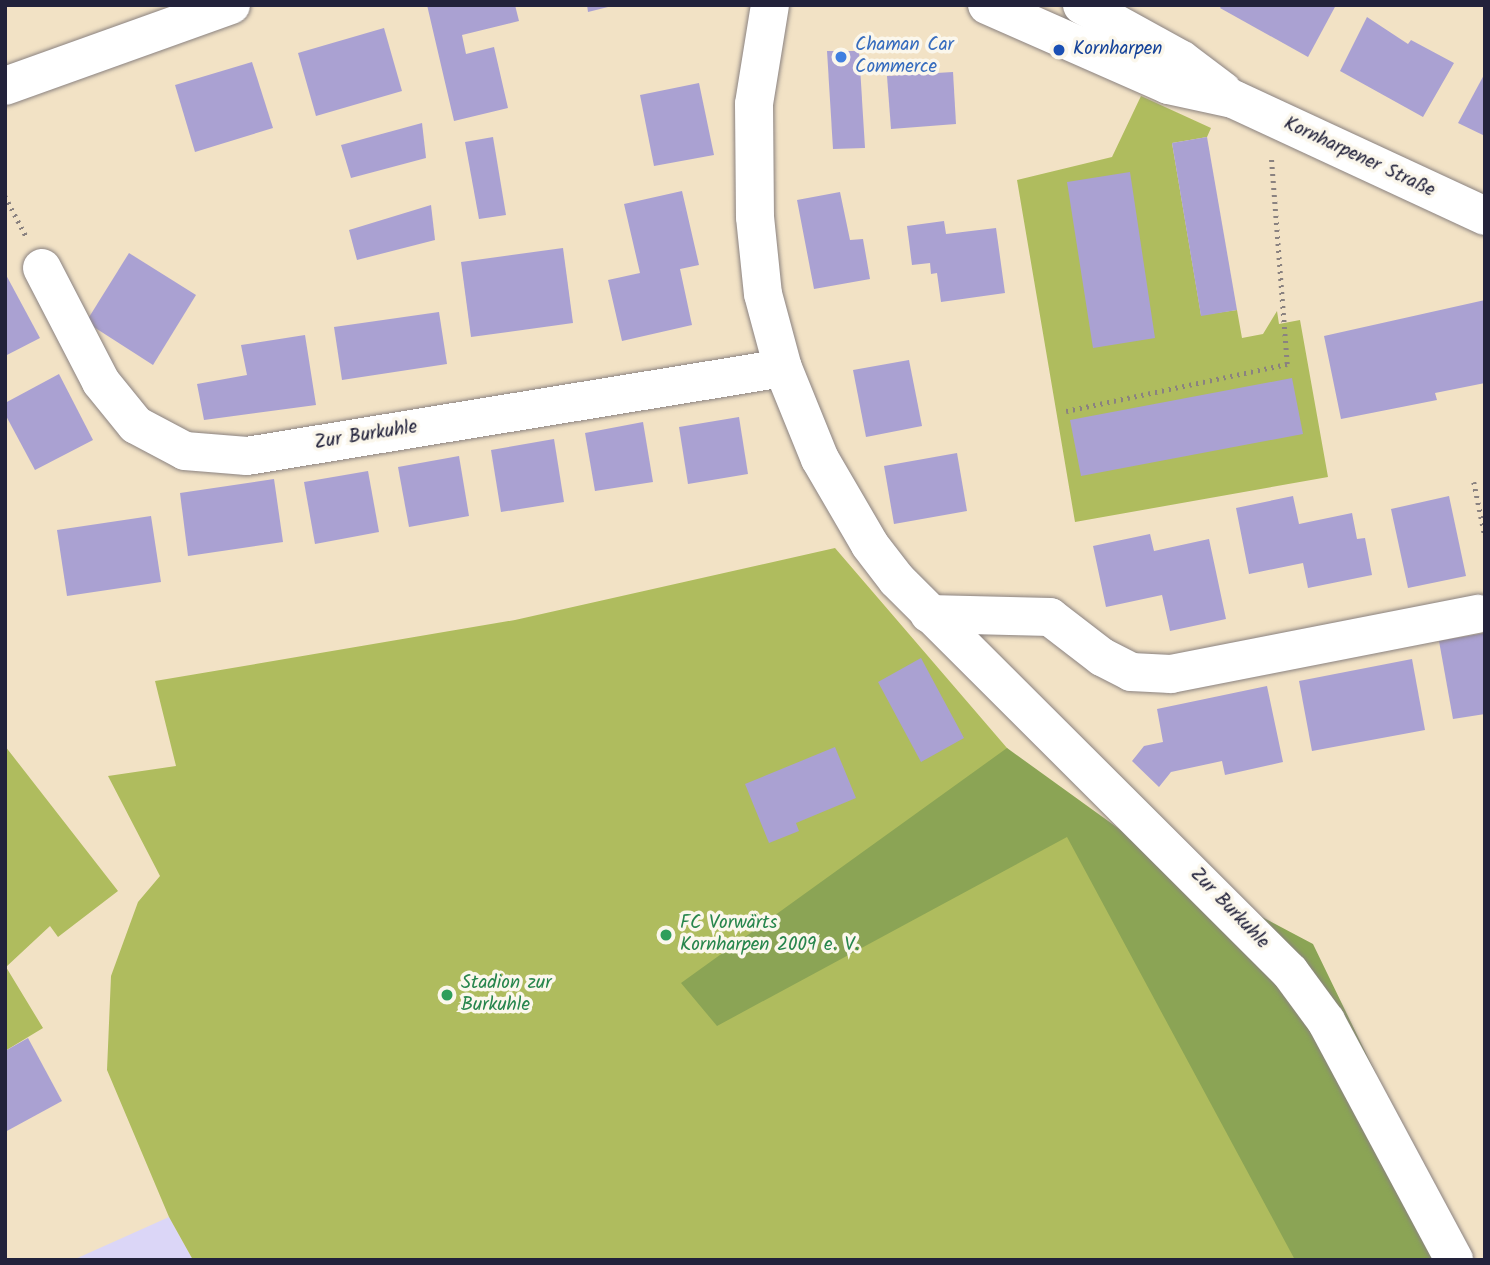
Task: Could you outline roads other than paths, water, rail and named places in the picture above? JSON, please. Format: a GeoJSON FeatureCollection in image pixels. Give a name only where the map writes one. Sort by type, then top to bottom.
{"type":"FeatureCollection","features":[{"type":"Feature","properties":{"kind":"street"},"geometry":{"type":"LineString","coordinates":[[5,86],[231,5]]}},
{"type":"Feature","properties":{"kind":"street","name":"Zur Burkuhle"},"geometry":{"type":"LineString","coordinates":[[770,5],[754,104],[755,217],[763,294],[783,368],[820,459],[870,545],[929,614],[1290,972],[1326,1021],[1454,1260]]}},
{"type":"Feature","properties":{"kind":"street","name":"Kornharpener Straße"},"geometry":{"type":"LineString","coordinates":[[987,5],[1168,85],[1233,99],[1485,216]]}},
{"type":"Feature","properties":{"kind":"street","name":"Kornharpener Straße"},"geometry":{"type":"LineString","coordinates":[[1082,5],[1182,60],[1233,99]]}},
{"type":"Feature","properties":{"kind":"street","name":"Zur Burkuhle"},"geometry":{"type":"LineString","coordinates":[[42,268],[101,382],[136,425],[185,451],[247,456],[783,368]]}},
{"type":"Feature","properties":{"kind":"street"},"geometry":{"type":"LineString","coordinates":[[929,614],[1049,617],[1102,657],[1131,672],[1171,674],[1478,614]]}},
{"type":"Feature","properties":{"kind":"place","name":"Kornharpen"},"geometry":{"type":"Point","coordinates":[1059,50]}},
{"type":"Feature","properties":{"kind":"place","name":"Chaman Car Commerce"},"geometry":{"type":"Point","coordinates":[841,57]}},
{"type":"Feature","properties":{"kind":"place","name":"FC Vorwärts Kornharpen 2009 e. V."},"geometry":{"type":"Point","coordinates":[666,935]}},
{"type":"Feature","properties":{"kind":"place","name":"Stadion zur Burkuhle"},"geometry":{"type":"Point","coordinates":[447,995]}}]}
